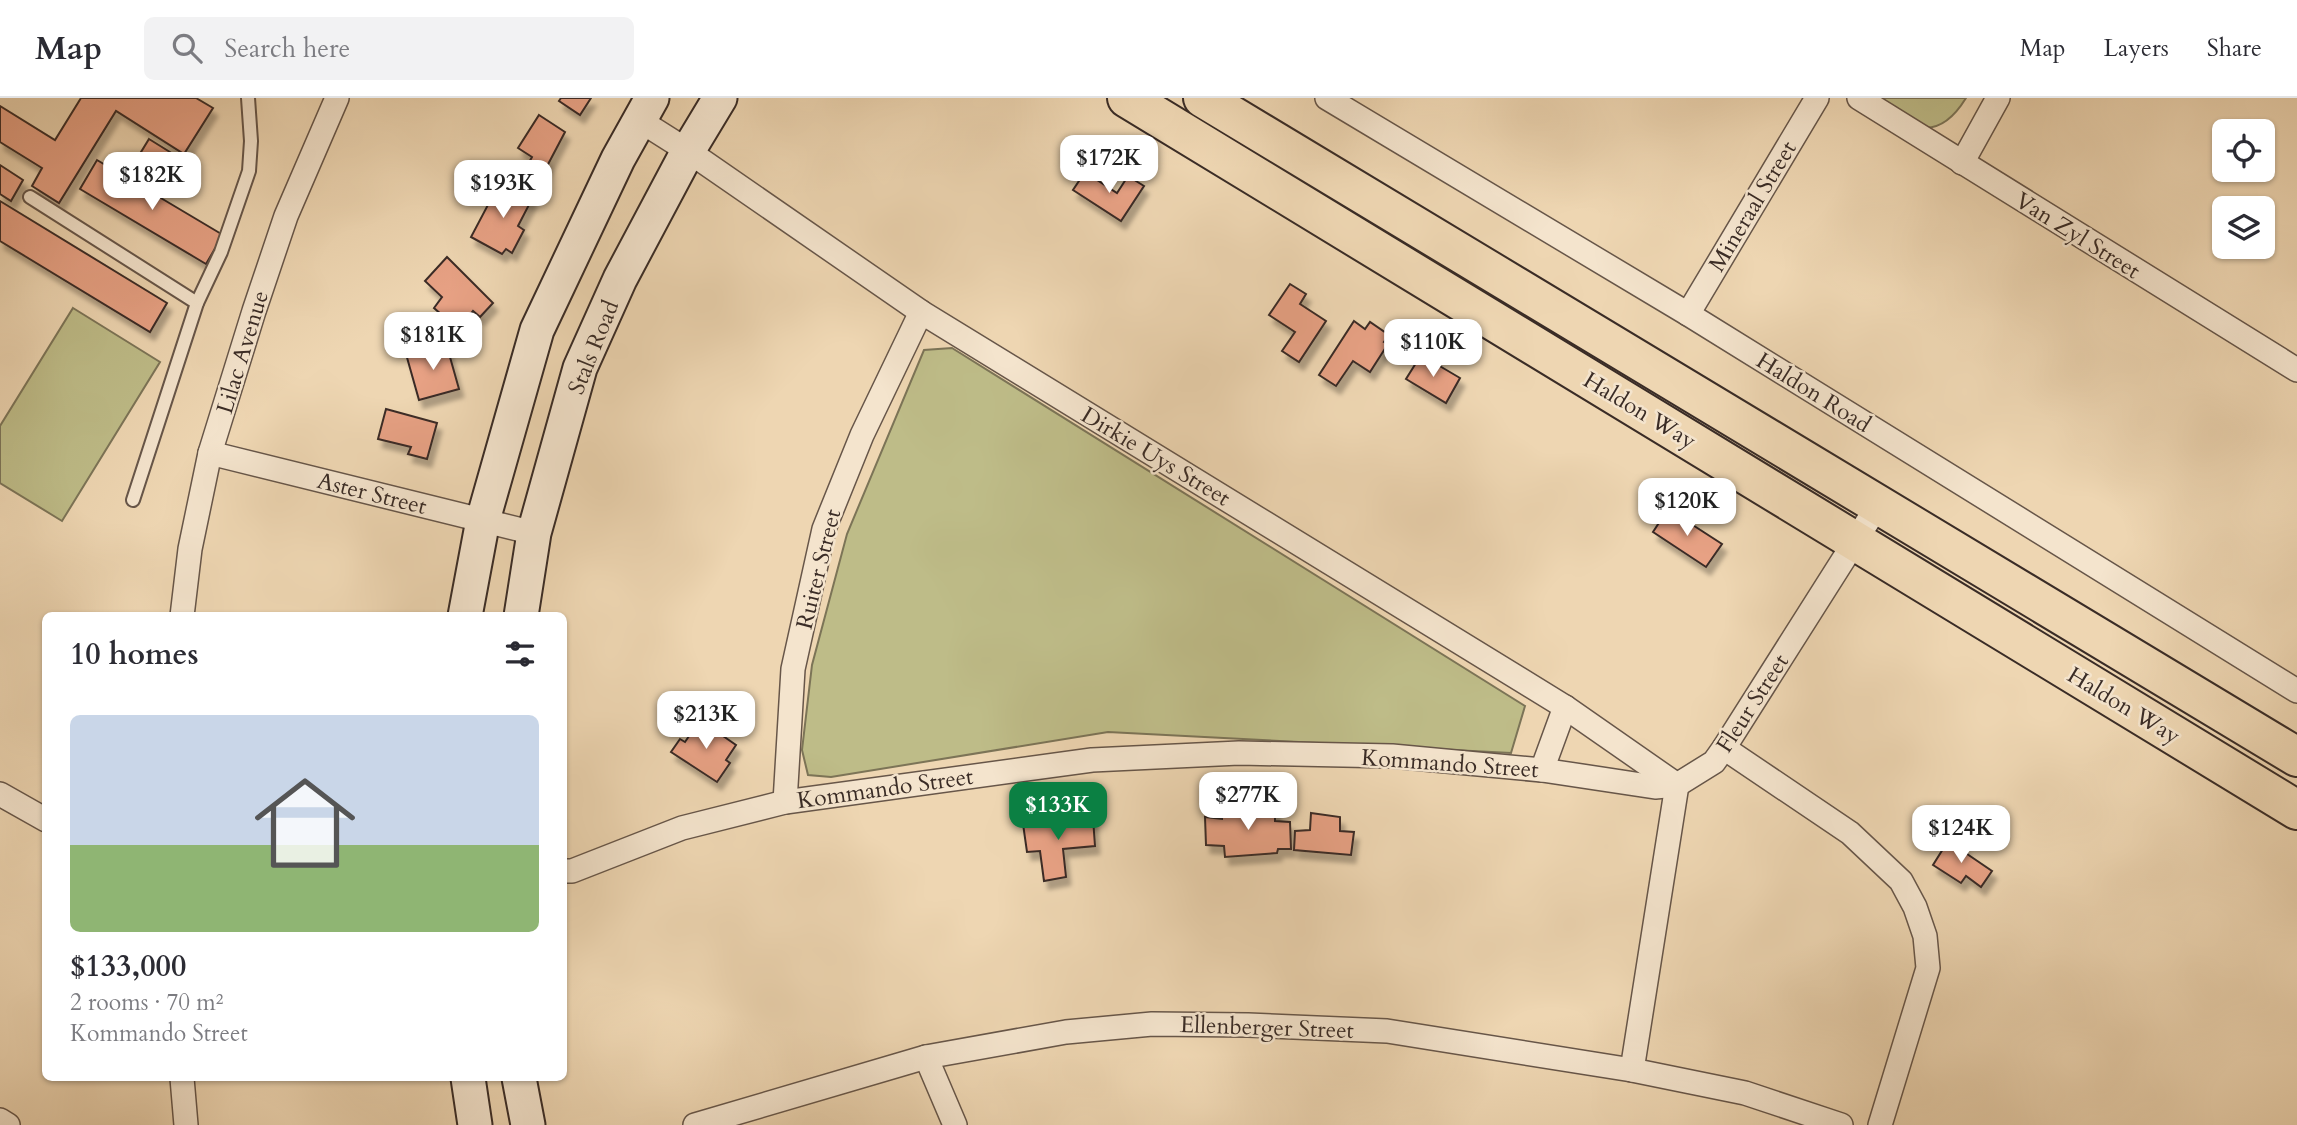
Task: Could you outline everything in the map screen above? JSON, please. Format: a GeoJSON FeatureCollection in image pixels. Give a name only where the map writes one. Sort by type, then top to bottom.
{"type":"FeatureCollection","features":[{"type":"Feature","properties":{"kind":"highway","name":"Haldon Way"},"geometry":{"type":"LineString","coordinates":[[1203,98],[2292,754]]}},
{"type":"Feature","properties":{"kind":"highway","name":"Haldon Way"},"geometry":{"type":"LineString","coordinates":[[1130,99],[2297,810]]}},
{"type":"Feature","properties":{"kind":"highway"},"geometry":{"type":"LineString","coordinates":[[1314,212],[1335,177]]}},
{"type":"Feature","properties":{"kind":"highway"},"geometry":{"type":"LineString","coordinates":[[1579,373],[1602,338]]}},
{"type":"Feature","properties":{"kind":"highway"},"geometry":{"type":"LineString","coordinates":[[2028,646],[2051,609]]}},
{"type":"Feature","properties":{"kind":"highway"},"geometry":{"type":"LineString","coordinates":[[2262,789],[2292,754]]}},
{"type":"Feature","properties":{"kind":"street","name":"Lilac Avenue"},"geometry":{"type":"LineString","coordinates":[[182,612],[190,548],[211,453],[286,216],[337,98]]}},
{"type":"Feature","properties":{"kind":"street","name":"Stals Road"},"geometry":{"type":"LineString","coordinates":[[522,612],[534,533],[580,368],[621,279],[688,150],[720,98]]}},
{"type":"Feature","properties":{"kind":"street","name":"Haldon Road"},"geometry":{"type":"LineString","coordinates":[[1327,98],[1688,314],[2297,691]]}},
{"type":"Feature","properties":{"kind":"street","name":"Mineraal Street"},"geometry":{"type":"LineString","coordinates":[[1688,314],[1817,98]]}},
{"type":"Feature","properties":{"kind":"street","name":"Van Zyl Street"},"geometry":{"type":"LineString","coordinates":[[1859,98],[2297,370]]}},
{"type":"Feature","properties":{"kind":"street"},"geometry":{"type":"LineString","coordinates":[[1962,163],[1998,98]]}},
{"type":"Feature","properties":{"kind":"street","name":"Dirkie Uys Street"},"geometry":{"type":"LineString","coordinates":[[646,109],[688,150],[921,312],[1565,707],[1677,785]]}},
{"type":"Feature","properties":{"kind":"street"},"geometry":{"type":"LineString","coordinates":[[466,612],[483,520],[537,330],[646,109]]}},
{"type":"Feature","properties":{"kind":"street","name":"Ruiter Street"},"geometry":{"type":"LineString","coordinates":[[785,802],[793,669],[824,529],[862,435],[921,312]]}},
{"type":"Feature","properties":{"kind":"street","name":"Aster Street"},"geometry":{"type":"LineString","coordinates":[[211,453],[534,533]]}},
{"type":"Feature","properties":{"kind":"street","name":"Fleur Street"},"geometry":{"type":"LineString","coordinates":[[1677,785],[1714,762],[1878,505]]}},
{"type":"Feature","properties":{"kind":"street"},"geometry":{"type":"LineString","coordinates":[[1542,770],[1565,707]]}},
{"type":"Feature","properties":{"kind":"street"},"geometry":{"type":"LineString","coordinates":[[1724,748],[1850,833],[1901,881],[1915,907],[1925,936],[1928,968],[1880,1125]]}},
{"type":"Feature","properties":{"kind":"street","name":"Kommando Street"},"geometry":{"type":"LineString","coordinates":[[567,871],[682,828],[785,802],[1092,760],[1226,754],[1392,756],[1542,770],[1655,787],[1677,785]]}},
{"type":"Feature","properties":{"kind":"street"},"geometry":{"type":"LineString","coordinates":[[1632,1070],[1677,785]]}},
{"type":"Feature","properties":{"kind":"street"},"geometry":{"type":"LineString","coordinates":[[3,803],[42,818]]}},
{"type":"Feature","properties":{"kind":"street","name":"Ellenberger Street"},"geometry":{"type":"LineString","coordinates":[[695,1125],[745,1117],[926,1057],[1079,1030],[1152,1024],[1387,1031],[1632,1070],[1745,1093],[1841,1125]]}},
{"type":"Feature","properties":{"kind":"street"},"geometry":{"type":"LineString","coordinates":[[926,1057],[955,1125]]}},
{"type":"Feature","properties":{"kind":"street"},"geometry":{"type":"LineString","coordinates":[[182,1081],[186,1125]]}},
{"type":"Feature","properties":{"kind":"street"},"geometry":{"type":"LineString","coordinates":[[468,1081],[475,1125]]}},
{"type":"Feature","properties":{"kind":"street"},"geometry":{"type":"LineString","coordinates":[[520,1081],[528,1125]]}},
{"type":"Feature","properties":{"kind":"street"},"geometry":{"type":"LineString","coordinates":[[0,1120],[8,1125]]}},
{"type":"Feature","properties":{"kind":"lane"},"geometry":{"type":"LineString","coordinates":[[133,499],[197,303],[221,252],[248,171],[251,141],[248,98]]}},
{"type":"Feature","properties":{"kind":"lane"},"geometry":{"type":"LineString","coordinates":[[30,197],[197,303]]}},
{"type":"Feature","properties":{"kind":"shaded area"},"geometry":{"type":"Polygon","coordinates":[[[1866,98],[1966,98],[1954,114],[1942,123],[1919,127],[1906,123],[1866,98]]]}},
{"type":"Feature","properties":{"kind":"shaded area"},"geometry":{"type":"Polygon","coordinates":[[[73,308],[160,362],[62,521],[0,483],[0,426],[73,308]]]}},
{"type":"Feature","properties":{"kind":"shaded area"},"geometry":{"type":"Polygon","coordinates":[[[952,348],[1525,706],[1511,753],[1108,732],[831,777],[808,775],[802,750],[812,665],[847,534],[924,350],[952,348]]]}},
{"type":"Feature","properties":{"kind":"building"},"geometry":{"type":"Polygon","coordinates":[[[81,98],[196,98],[213,108],[184,154],[116,111],[59,203],[32,186],[42,168],[0,142],[0,106],[55,140],[81,98]]]}},
{"type":"Feature","properties":{"kind":"building"},"geometry":{"type":"Polygon","coordinates":[[[561,98],[591,98],[580,115],[559,101],[561,98]]]}},
{"type":"Feature","properties":{"kind":"building"},"geometry":{"type":"Polygon","coordinates":[[[539,115],[565,132],[535,189],[519,180],[532,157],[518,148],[539,115]]]}},
{"type":"Feature","properties":{"kind":"building"},"geometry":{"type":"Polygon","coordinates":[[[149,139],[186,162],[174,180],[138,157],[149,139]]]}},
{"type":"Feature","properties":{"kind":"building"},"geometry":{"type":"Polygon","coordinates":[[[97,160],[223,235],[206,264],[80,189],[97,160]]]}},
{"type":"Feature","properties":{"kind":"building"},"geometry":{"type":"Polygon","coordinates":[[[0,165],[23,180],[11,201],[0,194],[0,165]]]}},
{"type":"Feature","properties":{"kind":"building"},"geometry":{"type":"Polygon","coordinates":[[[1085,172],[1117,193],[1128,176],[1144,186],[1121,221],[1073,190],[1085,172]]]}},
{"type":"Feature","properties":{"kind":"building"},"geometry":{"type":"Polygon","coordinates":[[[500,182],[532,199],[518,226],[524,230],[512,253],[506,249],[502,254],[471,237],[500,182]]]}},
{"type":"Feature","properties":{"kind":"building"},"geometry":{"type":"Polygon","coordinates":[[[0,201],[167,303],[150,332],[0,241],[0,201]]]}},
{"type":"Feature","properties":{"kind":"building"},"geometry":{"type":"Polygon","coordinates":[[[447,257],[493,303],[480,317],[473,311],[458,329],[434,308],[442,297],[425,281],[447,257]]]}},
{"type":"Feature","properties":{"kind":"building"},"geometry":{"type":"Polygon","coordinates":[[[1290,284],[1306,294],[1300,304],[1326,321],[1299,362],[1282,351],[1295,332],[1269,315],[1290,284]]]}},
{"type":"Feature","properties":{"kind":"building"},"geometry":{"type":"Polygon","coordinates":[[[1354,321],[1365,329],[1370,322],[1389,335],[1384,342],[1388,344],[1370,372],[1353,361],[1336,386],[1319,375],[1354,321]]]}},
{"type":"Feature","properties":{"kind":"building"},"geometry":{"type":"Polygon","coordinates":[[[446,343],[459,389],[419,400],[406,354],[446,343]]]}},
{"type":"Feature","properties":{"kind":"building"},"geometry":{"type":"Polygon","coordinates":[[[1421,355],[1460,378],[1446,403],[1406,379],[1421,355]]]}},
{"type":"Feature","properties":{"kind":"building"},"geometry":{"type":"Polygon","coordinates":[[[386,409],[437,423],[427,459],[408,454],[411,447],[378,439],[386,409]]]}},
{"type":"Feature","properties":{"kind":"building"},"geometry":{"type":"Polygon","coordinates":[[[1668,509],[1722,544],[1706,567],[1653,532],[1668,509]]]}},
{"type":"Feature","properties":{"kind":"building"},"geometry":{"type":"Polygon","coordinates":[[[700,720],[736,745],[726,760],[730,763],[717,782],[671,752],[680,739],[685,742],[700,720]]]}},
{"type":"Feature","properties":{"kind":"building"},"geometry":{"type":"Polygon","coordinates":[[[1275,807],[1275,821],[1290,822],[1291,849],[1278,849],[1277,853],[1225,857],[1224,846],[1206,845],[1205,817],[1222,819],[1222,810],[1275,807]]]}},
{"type":"Feature","properties":{"kind":"building"},"geometry":{"type":"Polygon","coordinates":[[[1311,813],[1340,817],[1340,831],[1354,832],[1351,855],[1294,850],[1295,831],[1310,830],[1311,813]]]}},
{"type":"Feature","properties":{"kind":"building"},"geometry":{"type":"Polygon","coordinates":[[[1093,818],[1095,846],[1063,849],[1066,877],[1044,881],[1040,851],[1027,852],[1023,824],[1093,818]]]}},
{"type":"Feature","properties":{"kind":"building"},"geometry":{"type":"Polygon","coordinates":[[[1948,841],[1992,871],[1981,887],[1966,876],[1961,883],[1933,865],[1948,841]]]}}]}
